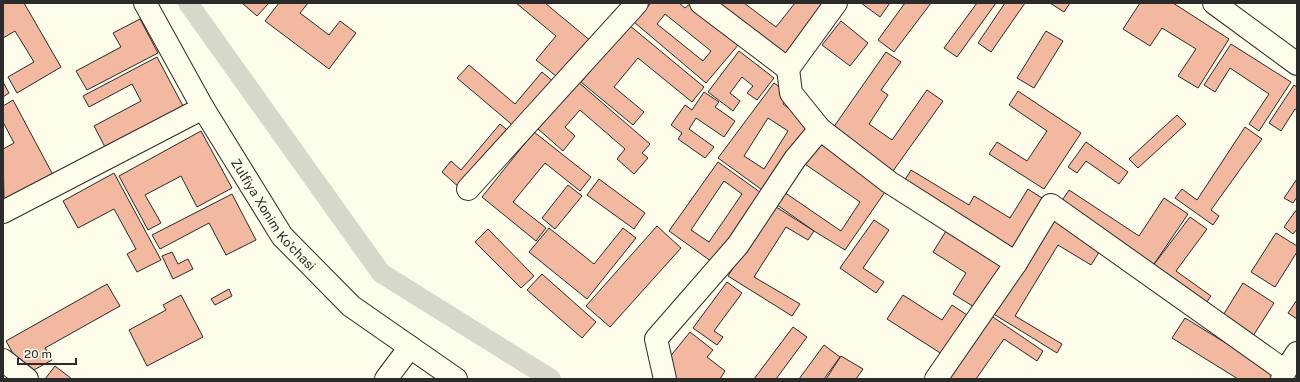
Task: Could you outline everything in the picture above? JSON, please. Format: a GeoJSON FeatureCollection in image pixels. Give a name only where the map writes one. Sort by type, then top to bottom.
{"type":"FeatureCollection","features":[{"type":"Feature","properties":{"kind":"street","name":"Zulfiya Xonim Ko'chasi"},"geometry":{"type":"LineString","coordinates":[[145,3],[203,108],[282,236],[352,306],[456,379]]}},
{"type":"Feature","properties":{"kind":"street"},"geometry":{"type":"LineString","coordinates":[[468,189],[637,3]]}},
{"type":"Feature","properties":{"kind":"street"},"geometry":{"type":"LineString","coordinates":[[700,3],[788,69]]}},
{"type":"Feature","properties":{"kind":"street"},"geometry":{"type":"LineString","coordinates":[[836,3],[788,69],[791,92],[820,128],[889,182],[1016,263]]}},
{"type":"Feature","properties":{"kind":"street"},"geometry":{"type":"LineString","coordinates":[[1214,3],[1297,64]]}},
{"type":"Feature","properties":{"kind":"street"},"geometry":{"type":"LineString","coordinates":[[3,212],[203,108]]}},
{"type":"Feature","properties":{"kind":"street"},"geometry":{"type":"LineString","coordinates":[[666,379],[656,339],[738,245],[795,159],[820,128]]}},
{"type":"Feature","properties":{"kind":"street"},"geometry":{"type":"LineString","coordinates":[[936,379],[1016,263],[1051,205],[1283,375],[1297,353]]}},
{"type":"Feature","properties":{"kind":"street"},"geometry":{"type":"LineString","coordinates":[[386,379],[410,347]]}},
{"type":"Feature","properties":{"kind":"street"},"geometry":{"type":"LineString","coordinates":[[3,360],[27,379]]}},
{"type":"Feature","properties":{"kind":"building"},"geometry":{"type":"Polygon","coordinates":[[[3,3],[24,3],[61,67],[17,93],[8,77],[34,62],[15,31],[3,38],[3,3]]]}},
{"type":"Feature","properties":{"kind":"building"},"geometry":{"type":"Polygon","coordinates":[[[242,3],[269,3],[257,16],[242,3]]]}},
{"type":"Feature","properties":{"kind":"building"},"geometry":{"type":"Polygon","coordinates":[[[279,3],[308,3],[300,13],[329,35],[340,21],[356,33],[329,69],[265,21],[279,3]]]}},
{"type":"Feature","properties":{"kind":"building"},"geometry":{"type":"Polygon","coordinates":[[[516,3],[545,3],[592,42],[561,80],[536,60],[556,36],[516,3]]]}},
{"type":"Feature","properties":{"kind":"building"},"geometry":{"type":"Polygon","coordinates":[[[651,3],[679,3],[685,8],[691,3],[739,44],[706,83],[634,22],[651,3]],[[665,14],[657,24],[703,61],[711,51],[665,14]]]}},
{"type":"Feature","properties":{"kind":"building"},"geometry":{"type":"Polygon","coordinates":[[[710,3],[744,3],[776,27],[795,3],[827,3],[784,59],[710,3]]]}},
{"type":"Feature","properties":{"kind":"building"},"geometry":{"type":"Polygon","coordinates":[[[861,3],[890,3],[880,17],[861,3]]]}},
{"type":"Feature","properties":{"kind":"building"},"geometry":{"type":"Polygon","coordinates":[[[905,3],[931,3],[894,52],[878,40],[905,3]]]}},
{"type":"Feature","properties":{"kind":"building"},"geometry":{"type":"Polygon","coordinates":[[[977,3],[996,3],[957,57],[944,48],[977,3]]]}},
{"type":"Feature","properties":{"kind":"building"},"geometry":{"type":"Polygon","coordinates":[[[1005,3],[1025,3],[991,52],[978,43],[1005,3]]]}},
{"type":"Feature","properties":{"kind":"building"},"geometry":{"type":"Polygon","coordinates":[[[1050,3],[1070,3],[1064,12],[1050,3]]]}},
{"type":"Feature","properties":{"kind":"building"},"geometry":{"type":"Polygon","coordinates":[[[1140,3],[1173,3],[1229,39],[1198,88],[1178,76],[1196,49],[1162,28],[1150,46],[1123,29],[1140,3]]]}},
{"type":"Feature","properties":{"kind":"building"},"geometry":{"type":"Polygon","coordinates":[[[140,19],[158,53],[87,90],[76,71],[121,47],[113,33],[140,19]]]}},
{"type":"Feature","properties":{"kind":"building"},"geometry":{"type":"Polygon","coordinates":[[[841,21],[868,43],[850,66],[822,45],[841,21]]]}},
{"type":"Feature","properties":{"kind":"building"},"geometry":{"type":"Polygon","coordinates":[[[629,25],[704,87],[692,102],[638,58],[614,87],[644,112],[633,125],[581,82],[629,25]]]}},
{"type":"Feature","properties":{"kind":"building"},"geometry":{"type":"Polygon","coordinates":[[[1046,31],[1063,41],[1034,88],[1017,78],[1046,31]]]}},
{"type":"Feature","properties":{"kind":"building"},"geometry":{"type":"Polygon","coordinates":[[[1231,44],[1291,82],[1259,131],[1249,124],[1269,94],[1230,68],[1215,92],[1204,85],[1231,44]]]}},
{"type":"Feature","properties":{"kind":"building"},"geometry":{"type":"Polygon","coordinates":[[[739,51],[774,78],[757,100],[747,93],[753,86],[742,77],[730,93],[740,101],[733,111],[708,92],[739,51]]]}},
{"type":"Feature","properties":{"kind":"building"},"geometry":{"type":"Polygon","coordinates":[[[886,52],[901,62],[881,90],[888,95],[869,124],[892,140],[927,90],[943,101],[893,171],[833,128],[886,52]]]}},
{"type":"Feature","properties":{"kind":"building"},"geometry":{"type":"Polygon","coordinates":[[[157,57],[183,106],[105,147],[94,126],[141,101],[132,84],[89,107],[83,96],[157,57]]]}},
{"type":"Feature","properties":{"kind":"building"},"geometry":{"type":"Polygon","coordinates":[[[469,65],[515,104],[542,72],[555,83],[516,128],[457,78],[469,65]]]}},
{"type":"Feature","properties":{"kind":"building"},"geometry":{"type":"Polygon","coordinates":[[[577,81],[650,144],[642,153],[648,158],[634,174],[617,159],[625,149],[580,110],[565,127],[575,136],[563,151],[537,128],[577,81]]]}},
{"type":"Feature","properties":{"kind":"building"},"geometry":{"type":"Polygon","coordinates":[[[3,82],[9,93],[3,97],[3,82]]]}},
{"type":"Feature","properties":{"kind":"building"},"geometry":{"type":"Polygon","coordinates":[[[774,83],[790,94],[783,104],[814,127],[765,192],[718,158],[774,83]],[[768,118],[744,156],[764,169],[788,131],[768,118]]]}},
{"type":"Feature","properties":{"kind":"building"},"geometry":{"type":"Polygon","coordinates":[[[1294,85],[1297,87],[1297,110],[1295,109],[1281,131],[1269,123],[1294,85]]]}},
{"type":"Feature","properties":{"kind":"building"},"geometry":{"type":"Polygon","coordinates":[[[1018,91],[1081,133],[1044,189],[989,154],[997,142],[1027,161],[1047,131],[1009,105],[1018,91]]]}},
{"type":"Feature","properties":{"kind":"building"},"geometry":{"type":"Polygon","coordinates":[[[704,92],[719,102],[715,107],[735,121],[724,137],[696,118],[689,129],[714,147],[705,158],[678,139],[682,133],[671,125],[685,105],[692,110],[704,92]]]}},
{"type":"Feature","properties":{"kind":"building"},"geometry":{"type":"Polygon","coordinates":[[[13,100],[53,175],[4,200],[3,149],[14,143],[3,122],[3,106],[13,100]]]}},
{"type":"Feature","properties":{"kind":"building"},"geometry":{"type":"Polygon","coordinates":[[[1177,115],[1186,124],[1138,168],[1129,159],[1177,115]]]}},
{"type":"Feature","properties":{"kind":"building"},"geometry":{"type":"Polygon","coordinates":[[[500,124],[511,133],[461,189],[442,172],[451,161],[461,170],[500,124]]]}},
{"type":"Feature","properties":{"kind":"building"},"geometry":{"type":"Polygon","coordinates":[[[1245,127],[1262,139],[1211,210],[1219,216],[1213,225],[1175,198],[1182,189],[1197,200],[1245,127]]]}},
{"type":"Feature","properties":{"kind":"building"},"geometry":{"type":"Polygon","coordinates":[[[201,131],[232,188],[197,207],[181,176],[145,195],[161,223],[148,230],[119,176],[201,131]]]}},
{"type":"Feature","properties":{"kind":"building"},"geometry":{"type":"Polygon","coordinates":[[[534,132],[591,177],[580,191],[545,163],[513,202],[546,228],[536,241],[482,197],[534,132]]]}},
{"type":"Feature","properties":{"kind":"building"},"geometry":{"type":"Polygon","coordinates":[[[816,141],[887,189],[845,250],[814,231],[773,202],[781,190],[841,231],[860,202],[802,162],[816,141]]]}},
{"type":"Feature","properties":{"kind":"building"},"geometry":{"type":"Polygon","coordinates":[[[1086,142],[1128,172],[1119,184],[1086,161],[1077,173],[1068,167],[1086,142]]]}},
{"type":"Feature","properties":{"kind":"building"},"geometry":{"type":"Polygon","coordinates":[[[718,162],[764,195],[715,264],[669,231],[718,162]],[[724,181],[691,230],[709,242],[742,194],[724,181]]]}},
{"type":"Feature","properties":{"kind":"building"},"geometry":{"type":"Polygon","coordinates":[[[911,170],[969,205],[974,196],[1010,218],[1028,189],[1048,202],[1016,253],[903,183],[911,170]]]}},
{"type":"Feature","properties":{"kind":"building"},"geometry":{"type":"Polygon","coordinates":[[[114,173],[161,260],[137,272],[127,254],[136,249],[114,209],[78,228],[63,201],[114,173]]]}},
{"type":"Feature","properties":{"kind":"building"},"geometry":{"type":"Polygon","coordinates":[[[599,179],[645,213],[634,229],[587,195],[599,179]]]}},
{"type":"Feature","properties":{"kind":"building"},"geometry":{"type":"Polygon","coordinates":[[[1297,179],[1297,197],[1293,203],[1284,198],[1297,179]]]}},
{"type":"Feature","properties":{"kind":"building"},"geometry":{"type":"Polygon","coordinates":[[[568,185],[582,196],[555,229],[542,218],[568,185]]]}},
{"type":"Feature","properties":{"kind":"building"},"geometry":{"type":"Polygon","coordinates":[[[1069,190],[1139,236],[1164,198],[1188,214],[1152,267],[1059,205],[1069,190]]]}},
{"type":"Feature","properties":{"kind":"building"},"geometry":{"type":"Polygon","coordinates":[[[232,194],[256,240],[226,255],[209,223],[160,249],[152,235],[232,194]]]}},
{"type":"Feature","properties":{"kind":"building"},"geometry":{"type":"Polygon","coordinates":[[[773,205],[814,231],[808,240],[786,227],[754,277],[800,304],[792,316],[728,276],[773,205]]]}},
{"type":"Feature","properties":{"kind":"building"},"geometry":{"type":"Polygon","coordinates":[[[1297,209],[1297,229],[1293,234],[1284,227],[1297,209]]]}},
{"type":"Feature","properties":{"kind":"building"},"geometry":{"type":"Polygon","coordinates":[[[1052,215],[1103,246],[1091,265],[1058,245],[1015,316],[1062,344],[1057,353],[992,313],[1052,215]]]}},
{"type":"Feature","properties":{"kind":"building"},"geometry":{"type":"Polygon","coordinates":[[[1190,217],[1207,229],[1176,271],[1211,296],[1204,306],[1152,267],[1190,217]]]}},
{"type":"Feature","properties":{"kind":"building"},"geometry":{"type":"Polygon","coordinates":[[[874,220],[889,230],[863,268],[884,282],[876,293],[840,268],[874,220]]]}},
{"type":"Feature","properties":{"kind":"building"},"geometry":{"type":"Polygon","coordinates":[[[657,226],[681,248],[610,327],[586,306],[657,226]]]}},
{"type":"Feature","properties":{"kind":"building"},"geometry":{"type":"Polygon","coordinates":[[[549,228],[594,264],[623,228],[636,238],[587,299],[529,252],[549,228]]]}},
{"type":"Feature","properties":{"kind":"building"},"geometry":{"type":"Polygon","coordinates":[[[948,228],[1007,264],[979,310],[953,294],[966,273],[933,252],[948,228]]]}},
{"type":"Feature","properties":{"kind":"building"},"geometry":{"type":"Polygon","coordinates":[[[488,229],[534,276],[521,288],[475,242],[488,229]]]}},
{"type":"Feature","properties":{"kind":"building"},"geometry":{"type":"Polygon","coordinates":[[[1276,233],[1297,246],[1297,252],[1275,287],[1251,272],[1276,233]]]}},
{"type":"Feature","properties":{"kind":"building"},"geometry":{"type":"Polygon","coordinates":[[[172,252],[178,264],[188,259],[193,269],[173,279],[162,256],[172,252]]]}},
{"type":"Feature","properties":{"kind":"building"},"geometry":{"type":"Polygon","coordinates":[[[542,274],[596,322],[582,338],[527,290],[542,274]]]}},
{"type":"Feature","properties":{"kind":"building"},"geometry":{"type":"Polygon","coordinates":[[[727,282],[742,293],[714,331],[723,337],[717,345],[693,328],[727,282]]]}},
{"type":"Feature","properties":{"kind":"building"},"geometry":{"type":"Polygon","coordinates":[[[1243,283],[1274,303],[1253,336],[1222,317],[1243,283]]]}},
{"type":"Feature","properties":{"kind":"building"},"geometry":{"type":"Polygon","coordinates":[[[107,284],[120,306],[45,348],[52,360],[25,375],[6,341],[107,284]]]}},
{"type":"Feature","properties":{"kind":"building"},"geometry":{"type":"Polygon","coordinates":[[[229,289],[232,296],[215,305],[211,299],[229,289]]]}},
{"type":"Feature","properties":{"kind":"building"},"geometry":{"type":"Polygon","coordinates":[[[181,295],[203,337],[147,366],[129,330],[166,310],[163,305],[181,295]]]}},
{"type":"Feature","properties":{"kind":"building"},"geometry":{"type":"Polygon","coordinates":[[[903,295],[942,320],[952,305],[970,317],[945,356],[887,319],[903,295]]]}},
{"type":"Feature","properties":{"kind":"building"},"geometry":{"type":"Polygon","coordinates":[[[1297,300],[1297,319],[1288,313],[1297,300]]]}},
{"type":"Feature","properties":{"kind":"building"},"geometry":{"type":"Polygon","coordinates":[[[990,315],[1043,351],[1037,361],[1004,339],[976,379],[947,379],[990,315]]]}},
{"type":"Feature","properties":{"kind":"building"},"geometry":{"type":"Polygon","coordinates":[[[1185,318],[1281,377],[1280,379],[1238,379],[1172,338],[1185,318]]]}},
{"type":"Feature","properties":{"kind":"building"},"geometry":{"type":"Polygon","coordinates":[[[793,327],[807,337],[776,379],[754,379],[793,327]]]}},
{"type":"Feature","properties":{"kind":"building"},"geometry":{"type":"Polygon","coordinates":[[[690,332],[713,350],[707,357],[725,371],[720,379],[676,379],[661,368],[690,332]]]}},
{"type":"Feature","properties":{"kind":"building"},"geometry":{"type":"Polygon","coordinates":[[[824,345],[840,357],[824,379],[799,379],[824,345]]]}},
{"type":"Feature","properties":{"kind":"building"},"geometry":{"type":"Polygon","coordinates":[[[841,356],[863,369],[856,379],[826,379],[841,356]]]}},
{"type":"Feature","properties":{"kind":"building"},"geometry":{"type":"Polygon","coordinates":[[[55,366],[72,379],[45,379],[55,366]]]}},
{"type":"Feature","properties":{"kind":"waterway"},"geometry":{"type":"LineString","coordinates":[[188,3],[381,273],[551,379]]}}]}
